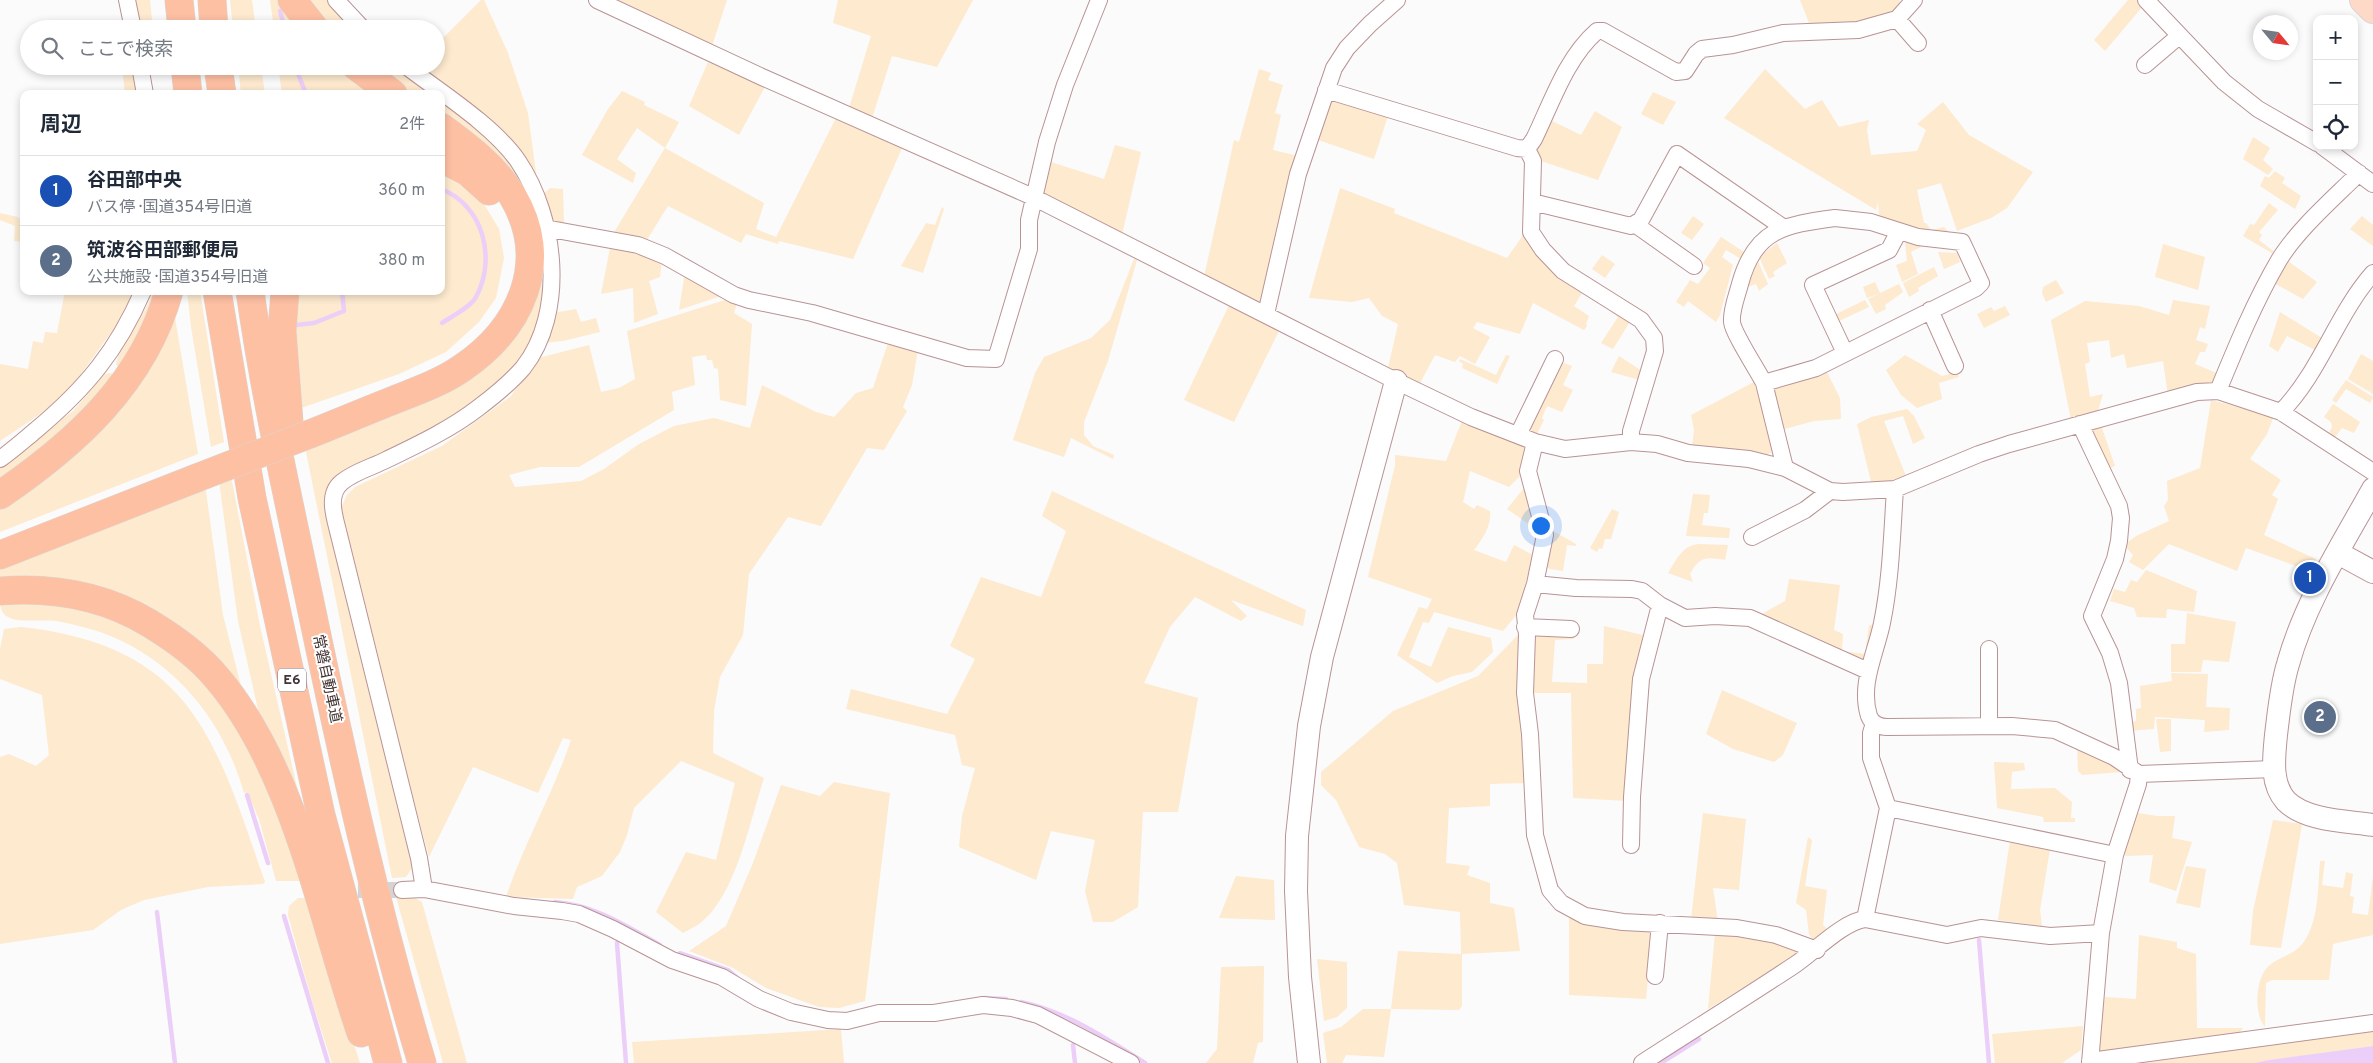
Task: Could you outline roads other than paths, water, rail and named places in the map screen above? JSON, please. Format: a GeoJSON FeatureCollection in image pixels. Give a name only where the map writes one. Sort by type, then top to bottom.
{"type":"FeatureCollection","features":[{"type":"Feature","properties":{"kind":"highway"},"geometry":{"type":"LineString","coordinates":[[168,0],[169,20]]}},
{"type":"Feature","properties":{"kind":"highway"},"geometry":{"type":"LineString","coordinates":[[179,0],[181,20]]}},
{"type":"Feature","properties":{"kind":"highway"},"geometry":{"type":"LineString","coordinates":[[212,0],[213,20]]}},
{"type":"Feature","properties":{"kind":"highway"},"geometry":{"type":"LineString","coordinates":[[292,0],[309,20]]}},
{"type":"Feature","properties":{"kind":"highway"},"geometry":{"type":"LineString","coordinates":[[171,75],[172,90]]}},
{"type":"Feature","properties":{"kind":"highway"},"geometry":{"type":"LineString","coordinates":[[186,75],[188,90]]}},
{"type":"Feature","properties":{"kind":"highway"},"geometry":{"type":"LineString","coordinates":[[219,75],[221,90]]}},
{"type":"Feature","properties":{"kind":"highway"},"geometry":{"type":"LineString","coordinates":[[368,75],[388,90]]}},
{"type":"Feature","properties":{"kind":"highway"},"geometry":{"type":"LineString","coordinates":[[0,539],[193,471],[308,427],[430,386],[461,369],[501,334],[520,304],[526,287],[530,254],[528,238],[519,210],[506,188],[488,166],[445,130]]}},
{"type":"Feature","properties":{"kind":"highway"},"geometry":{"type":"LineString","coordinates":[[308,427],[447,359],[478,336],[503,302],[509,286],[514,262],[512,244],[503,214],[496,200],[478,180],[456,164],[445,160]]}},
{"type":"Feature","properties":{"kind":"highway"},"geometry":{"type":"LineString","coordinates":[[0,495],[70,442],[121,389],[153,338],[169,295]]}},
{"type":"Feature","properties":{"kind":"highway","name":"E6"},"geometry":{"type":"LineString","coordinates":[[218,295],[252,498],[317,795],[388,1063]]}},
{"type":"Feature","properties":{"kind":"highway","name":"常磐自動車道"},"geometry":{"type":"LineString","coordinates":[[251,295],[272,422],[348,784],[405,1006],[422,1063]]}},
{"type":"Feature","properties":{"kind":"highway"},"geometry":{"type":"LineString","coordinates":[[285,295],[282,331],[288,417],[348,784]]}},
{"type":"Feature","properties":{"kind":"highway"},"geometry":{"type":"LineString","coordinates":[[0,555],[193,471]]}},
{"type":"Feature","properties":{"kind":"highway"},"geometry":{"type":"LineString","coordinates":[[0,591],[20,589],[61,592],[114,606],[145,621],[174,639],[216,677],[245,716],[284,794],[371,1063]]}},
{"type":"Feature","properties":{"kind":"main road"},"geometry":{"type":"LineString","coordinates":[[2363,0],[2373,10]]}},
{"type":"Feature","properties":{"kind":"street"},"geometry":{"type":"LineString","coordinates":[[127,0],[131,20]]}},
{"type":"Feature","properties":{"kind":"street"},"geometry":{"type":"LineString","coordinates":[[336,0],[355,20]]}},
{"type":"Feature","properties":{"kind":"street"},"geometry":{"type":"LineString","coordinates":[[597,0],[744,69],[1033,197],[1396,381],[1471,417],[1535,442],[1570,449],[1631,442],[1657,444],[1688,453],[1749,459],[1784,468],[1830,491],[1894,489],[1979,454],[2197,392],[2218,391],[2282,412],[2373,472]]}},
{"type":"Feature","properties":{"kind":"street"},"geometry":{"type":"LineString","coordinates":[[545,228],[638,245],[674,260],[734,295],[749,300],[812,313],[967,358],[996,359],[1028,249],[1029,220],[1033,197],[1065,85],[1099,0]]}},
{"type":"Feature","properties":{"kind":"street"},"geometry":{"type":"LineString","coordinates":[[1266,314],[1298,174],[1334,68],[1347,48],[1397,0]]}},
{"type":"Feature","properties":{"kind":"street"},"geometry":{"type":"LineString","coordinates":[[1527,149],[1534,139],[1574,57],[1586,41],[1597,31],[1603,32],[1676,72],[1685,71],[1696,54],[1702,49],[1734,45],[1783,33],[1858,30],[1897,19],[1914,0]]}},
{"type":"Feature","properties":{"kind":"street"},"geometry":{"type":"LineString","coordinates":[[2146,0],[2224,82],[2258,109],[2313,141]]}},
{"type":"Feature","properties":{"kind":"street"},"geometry":{"type":"LineString","coordinates":[[1897,19],[1918,43]]}},
{"type":"Feature","properties":{"kind":"street"},"geometry":{"type":"LineString","coordinates":[[2145,65],[2179,36]]}},
{"type":"Feature","properties":{"kind":"street"},"geometry":{"type":"LineString","coordinates":[[142,75],[144,90]]}},
{"type":"Feature","properties":{"kind":"street"},"geometry":{"type":"LineString","coordinates":[[417,75],[437,90]]}},
{"type":"Feature","properties":{"kind":"street"},"geometry":{"type":"LineString","coordinates":[[1326,90],[1456,131],[1527,149]]}},
{"type":"Feature","properties":{"kind":"street"},"geometry":{"type":"LineString","coordinates":[[424,889],[414,834],[338,531],[333,508],[334,493],[342,482],[411,448],[477,410],[524,367],[543,329],[550,300],[550,268],[545,228],[531,184],[517,160],[495,136],[445,97]]}},
{"type":"Feature","properties":{"kind":"street"},"geometry":{"type":"LineString","coordinates":[[1527,149],[1533,161],[1531,232],[1543,250],[1564,271],[1642,320],[1654,338],[1655,351],[1631,431],[1631,442]]}},
{"type":"Feature","properties":{"kind":"street"},"geometry":{"type":"LineString","coordinates":[[2328,150],[2373,184]]}},
{"type":"Feature","properties":{"kind":"street"},"geometry":{"type":"LineString","coordinates":[[1532,202],[1631,226],[1636,225],[1641,220],[1677,154],[1784,228]]}},
{"type":"Feature","properties":{"kind":"street"},"geometry":{"type":"LineString","coordinates":[[2218,391],[2239,342],[2280,259],[2358,172]]}},
{"type":"Feature","properties":{"kind":"street"},"geometry":{"type":"LineString","coordinates":[[1764,383],[1816,368],[1976,288],[1981,283],[1962,242],[1918,237],[1870,222],[1836,218],[1800,223],[1784,228],[1761,241],[1751,253],[1734,305],[1732,323],[1764,383],[1784,468]]}},
{"type":"Feature","properties":{"kind":"street"},"geometry":{"type":"LineString","coordinates":[[1636,225],[1694,266]]}},
{"type":"Feature","properties":{"kind":"street"},"geometry":{"type":"LineString","coordinates":[[1844,353],[1813,285],[1889,250],[1899,231]]}},
{"type":"Feature","properties":{"kind":"street"},"geometry":{"type":"LineString","coordinates":[[2282,412],[2297,395],[2317,366],[2348,305],[2373,272]]}},
{"type":"Feature","properties":{"kind":"street"},"geometry":{"type":"LineString","coordinates":[[0,459],[80,391],[106,359],[131,318],[141,295]]}},
{"type":"Feature","properties":{"kind":"street"},"geometry":{"type":"LineString","coordinates":[[1930,310],[1955,366]]}},
{"type":"Feature","properties":{"kind":"street"},"geometry":{"type":"LineString","coordinates":[[1518,435],[1555,360]]}},
{"type":"Feature","properties":{"kind":"street"},"geometry":{"type":"LineString","coordinates":[[1309,1063],[1300,977],[1296,891],[1298,828],[1307,736],[1324,648],[1396,381]]}},
{"type":"Feature","properties":{"kind":"street"},"geometry":{"type":"LineString","coordinates":[[2080,424],[2119,506],[2121,518],[2120,541],[2115,559],[2092,616],[2110,653],[2119,683],[2138,784],[2115,855],[2101,934],[2090,1062],[2373,1023]]}},
{"type":"Feature","properties":{"kind":"street"},"geometry":{"type":"LineString","coordinates":[[1535,442],[1528,471],[1530,485],[1545,535],[1535,584],[1525,615],[1527,635],[1525,693],[1530,734],[1536,835],[1548,886],[1562,903],[1578,914],[1623,922],[1660,922],[1737,928],[1776,935],[1817,950]]}},
{"type":"Feature","properties":{"kind":"street"},"geometry":{"type":"LineString","coordinates":[[1894,489],[1891,555],[1882,623],[1868,671],[1867,703],[1869,716],[1874,724],[1887,727],[1989,726],[2055,730],[2114,757],[2135,772],[2274,769]]}},
{"type":"Feature","properties":{"kind":"street"},"geometry":{"type":"LineString","coordinates":[[2373,489],[2300,628],[2288,664],[2280,699],[2274,769],[2275,779],[2282,795],[2297,809],[2319,816],[2373,825]]}},
{"type":"Feature","properties":{"kind":"street"},"geometry":{"type":"LineString","coordinates":[[1752,537],[1804,510],[1830,491]]}},
{"type":"Feature","properties":{"kind":"street"},"geometry":{"type":"LineString","coordinates":[[2338,553],[2373,572]]}},
{"type":"Feature","properties":{"kind":"street"},"geometry":{"type":"LineString","coordinates":[[1535,584],[1576,588],[1632,589],[1642,591],[1660,605],[1685,618],[1715,616],[1750,618],[1868,671]]}},
{"type":"Feature","properties":{"kind":"street"},"geometry":{"type":"LineString","coordinates":[[1631,845],[1632,798],[1641,679],[1660,605]]}},
{"type":"Feature","properties":{"kind":"street"},"geometry":{"type":"LineString","coordinates":[[1525,627],[1571,629]]}},
{"type":"Feature","properties":{"kind":"street"},"geometry":{"type":"LineString","coordinates":[[1989,649],[1989,726]]}},
{"type":"Feature","properties":{"kind":"street"},"geometry":{"type":"LineString","coordinates":[[1865,919],[1888,808],[1871,758],[1871,733],[1874,724]]}},
{"type":"Feature","properties":{"kind":"street"},"geometry":{"type":"LineString","coordinates":[[1888,808],[2115,855]]}},
{"type":"Feature","properties":{"kind":"street"},"geometry":{"type":"LineString","coordinates":[[402,890],[424,889],[514,906],[562,910],[579,914],[613,929],[672,960],[722,977],[759,999],[791,1012],[828,1020],[847,1021],[879,1014],[934,1013],[983,1005],[1012,1008],[1038,1015],[1131,1063]]}},
{"type":"Feature","properties":{"kind":"street"},"geometry":{"type":"LineString","coordinates":[[1642,1063],[1817,950],[1850,923],[1865,919],[1947,935],[1980,928],[2050,936],[2101,934]]}},
{"type":"Feature","properties":{"kind":"street"},"geometry":{"type":"LineString","coordinates":[[1655,976],[1660,922]]}},
{"type":"Feature","properties":{"kind":"waterway"},"geometry":{"type":"LineString","coordinates":[[280,11],[282,20]]}},
{"type":"Feature","properties":{"kind":"waterway"},"geometry":{"type":"LineString","coordinates":[[299,75],[304,90]]}},
{"type":"Feature","properties":{"kind":"waterway"},"geometry":{"type":"LineString","coordinates":[[442,323],[474,301],[482,282],[485,266],[482,234],[476,220],[467,207],[445,191]]}},
{"type":"Feature","properties":{"kind":"waterway"},"geometry":{"type":"LineString","coordinates":[[296,325],[314,323],[344,311],[342,295]]}},
{"type":"Feature","properties":{"kind":"waterway"},"geometry":{"type":"LineString","coordinates":[[247,795],[268,863]]}},
{"type":"Feature","properties":{"kind":"waterway"},"geometry":{"type":"LineString","coordinates":[[555,902],[584,907],[597,912],[660,945]]}},
{"type":"Feature","properties":{"kind":"waterway"},"geometry":{"type":"LineString","coordinates":[[157,912],[175,1063]]}},
{"type":"Feature","properties":{"kind":"waterway"},"geometry":{"type":"LineString","coordinates":[[284,916],[328,1063]]}},
{"type":"Feature","properties":{"kind":"waterway"},"geometry":{"type":"LineString","coordinates":[[1979,940],[1989,1063]]}},
{"type":"Feature","properties":{"kind":"waterway"},"geometry":{"type":"LineString","coordinates":[[617,943],[626,1063]]}},
{"type":"Feature","properties":{"kind":"waterway"},"geometry":{"type":"LineString","coordinates":[[680,953],[728,970],[736,977]]}},
{"type":"Feature","properties":{"kind":"waterway"},"geometry":{"type":"LineString","coordinates":[[984,998],[1006,999]]}},
{"type":"Feature","properties":{"kind":"waterway"},"geometry":{"type":"LineString","coordinates":[[1021,1002],[1038,1006],[1070,1019],[1101,1035],[1145,1063]]}},
{"type":"Feature","properties":{"kind":"waterway"},"geometry":{"type":"LineString","coordinates":[[1661,1063],[1699,1039]]}},
{"type":"Feature","properties":{"kind":"waterway"},"geometry":{"type":"LineString","coordinates":[[1073,1045],[1075,1063]]}},
{"type":"Feature","properties":{"kind":"tunnel"},"geometry":{"type":"LineString","coordinates":[[334,890],[402,890]]}},
{"type":"Feature","properties":{"kind":"place","name":"谷田部中央"},"geometry":{"type":"Point","coordinates":[2310,578]}},
{"type":"Feature","properties":{"kind":"place","name":"筑波谷田部郵便局"},"geometry":{"type":"Point","coordinates":[2320,717]}}]}
